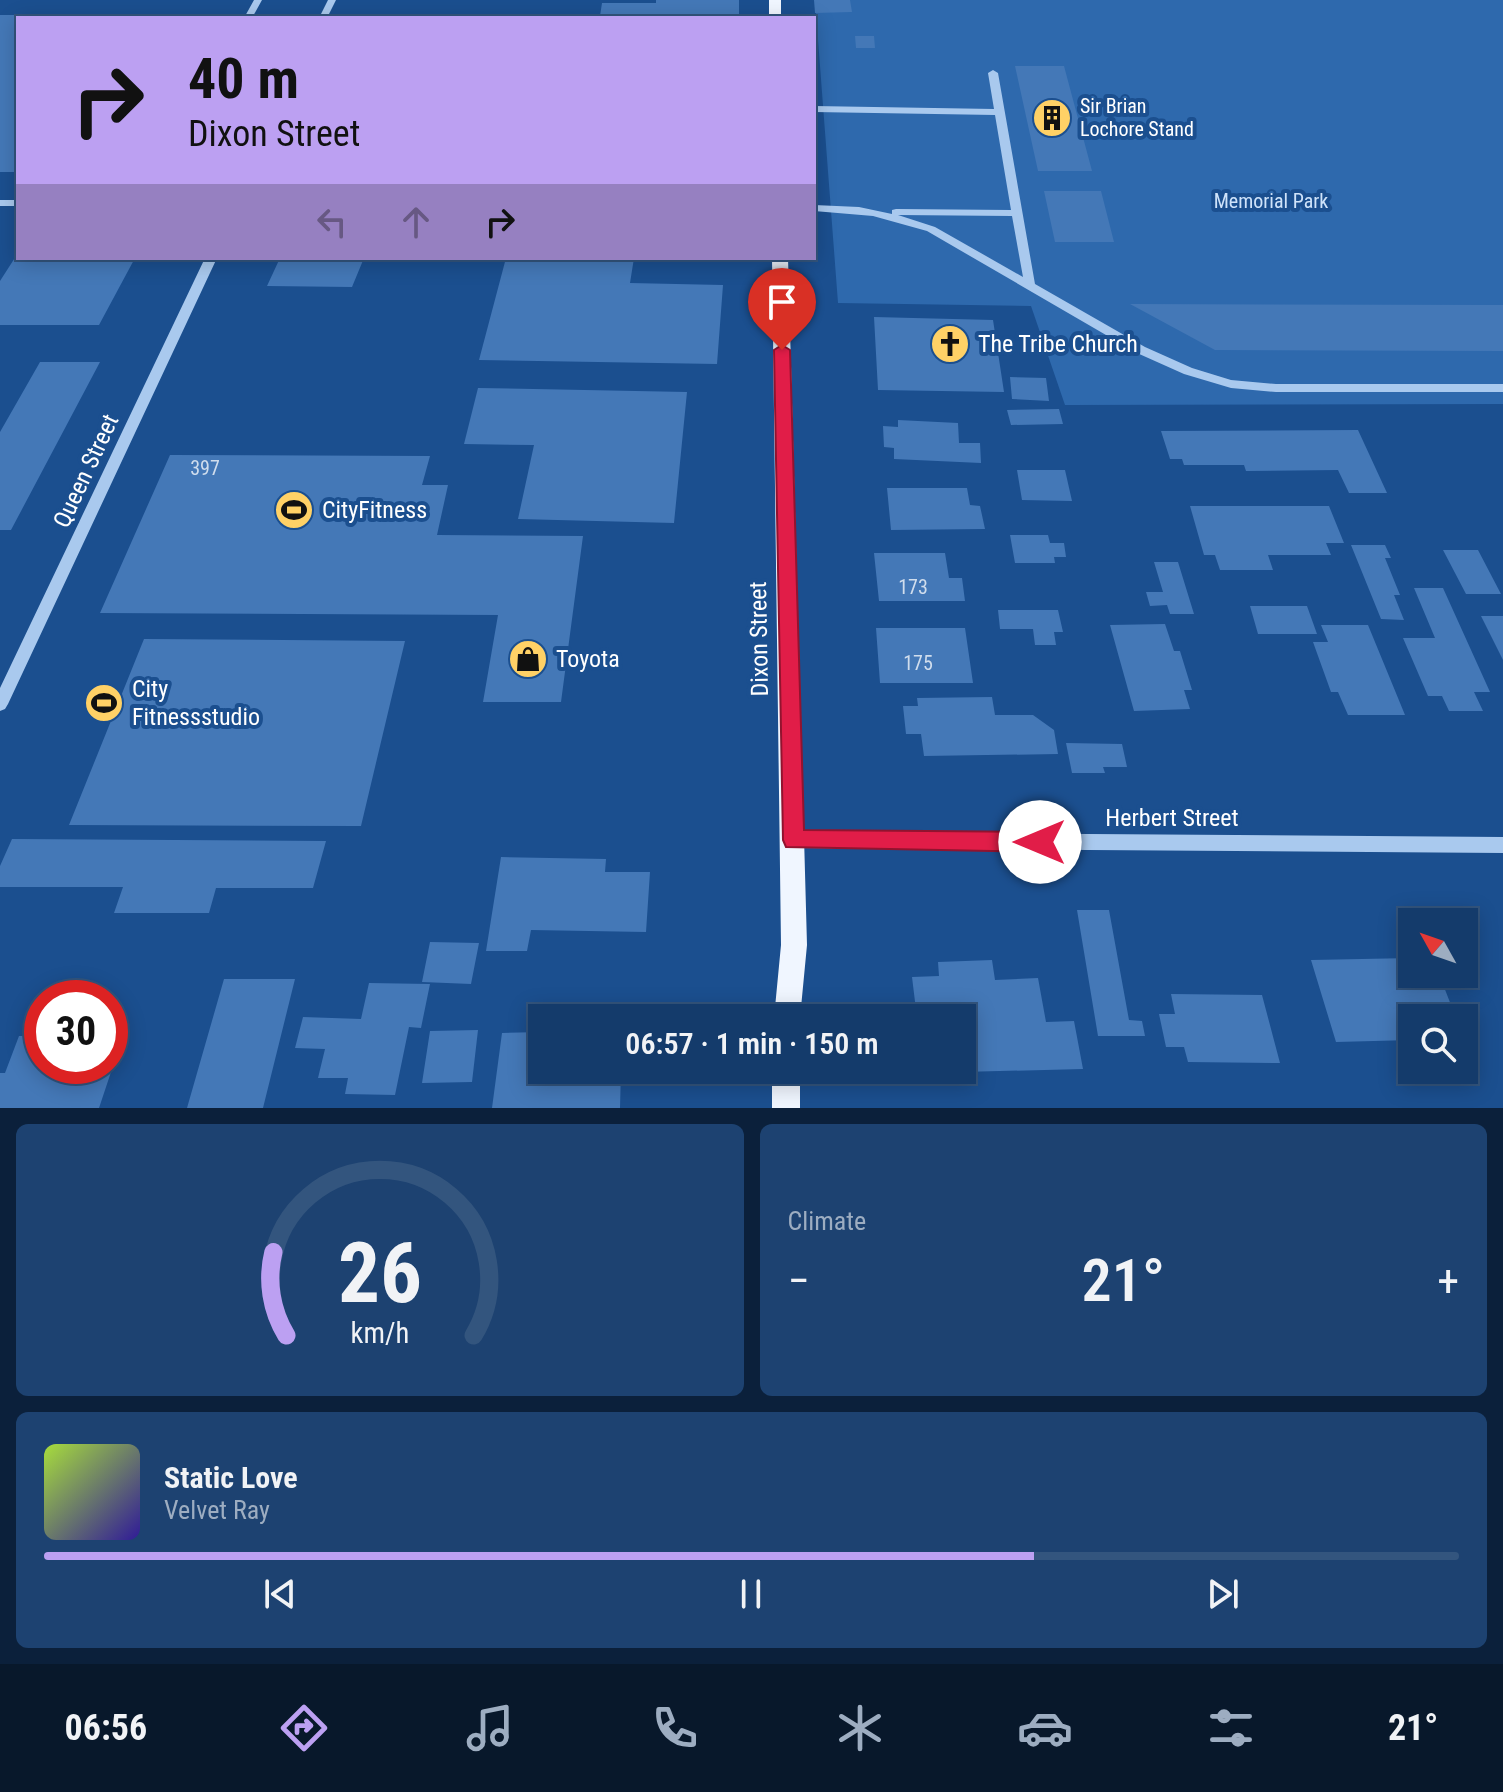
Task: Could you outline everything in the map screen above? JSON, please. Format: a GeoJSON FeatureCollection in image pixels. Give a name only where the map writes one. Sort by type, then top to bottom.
{"type":"FeatureCollection","features":[{"type":"Feature","properties":{"kind":"main road","name":"Dixon Street"},"geometry":{"type":"LineString","coordinates":[[780,260],[793,840],[794,945],[788,1004]]}},
{"type":"Feature","properties":{"kind":"main road"},"geometry":{"type":"LineString","coordinates":[[786,1084],[786,1108]]}},
{"type":"Feature","properties":{"kind":"street"},"geometry":{"type":"LineString","coordinates":[[993,73],[1030,286]]}},
{"type":"Feature","properties":{"kind":"street"},"geometry":{"type":"LineString","coordinates":[[816,109],[999,112]]}},
{"type":"Feature","properties":{"kind":"street"},"geometry":{"type":"LineString","coordinates":[[816,208],[882,214],[1019,213]]}},
{"type":"Feature","properties":{"kind":"street"},"geometry":{"type":"LineString","coordinates":[[882,214],[931,229],[1141,350],[1188,371],[1231,384],[1276,388],[1503,388]]}},
{"type":"Feature","properties":{"kind":"street","name":"Queen Street"},"geometry":{"type":"LineString","coordinates":[[0,704],[210,260]]}},
{"type":"Feature","properties":{"kind":"street","name":"Herbert Street"},"geometry":{"type":"LineString","coordinates":[[793,840],[1503,845]]}},
{"type":"Feature","properties":{"kind":"green space","name":"Memorial Park"},"geometry":{"type":"Polygon","coordinates":[[[815,0],[1503,0],[1503,404],[1065,405],[1031,306],[838,303],[815,0]]]}},
{"type":"Feature","properties":{"kind":"building"},"geometry":{"type":"Polygon","coordinates":[[[656,0],[739,0],[739,16],[600,16],[602,3],[656,3],[656,0]]]}},
{"type":"Feature","properties":{"kind":"building"},"geometry":{"type":"Polygon","coordinates":[[[814,0],[850,0],[852,12],[815,13],[814,0]]]}},
{"type":"Feature","properties":{"kind":"building"},"geometry":{"type":"Polygon","coordinates":[[[0,15],[18,15],[16,172],[0,172],[0,15]]]}},
{"type":"Feature","properties":{"kind":"building"},"geometry":{"type":"Polygon","coordinates":[[[855,36],[874,36],[875,48],[856,48],[855,36]]]}},
{"type":"Feature","properties":{"kind":"building","name":"Sir Brian Lochore Stand"},"geometry":{"type":"Polygon","coordinates":[[[1015,66],[1064,66],[1092,171],[1038,171],[1015,66]]]}},
{"type":"Feature","properties":{"kind":"building"},"geometry":{"type":"Polygon","coordinates":[[[1044,191],[1101,191],[1114,242],[1055,242],[1044,191]]]}},
{"type":"Feature","properties":{"kind":"building"},"geometry":{"type":"Polygon","coordinates":[[[16,256],[16,260],[134,260],[99,325],[0,325],[0,281],[16,256]]]}},
{"type":"Feature","properties":{"kind":"building"},"geometry":{"type":"Polygon","coordinates":[[[279,260],[363,260],[352,287],[267,286],[279,260]]]}},
{"type":"Feature","properties":{"kind":"building"},"geometry":{"type":"Polygon","coordinates":[[[505,260],[634,260],[630,283],[723,285],[717,364],[479,360],[505,260]]]}},
{"type":"Feature","properties":{"kind":"building"},"geometry":{"type":"Polygon","coordinates":[[[1130,304],[1503,305],[1503,351],[1215,350],[1130,304]]]}},
{"type":"Feature","properties":{"kind":"building"},"geometry":{"type":"Polygon","coordinates":[[[874,317],[993,320],[1004,392],[878,390],[874,317]]]}},
{"type":"Feature","properties":{"kind":"building"},"geometry":{"type":"Polygon","coordinates":[[[40,362],[100,362],[11,530],[0,530],[0,432],[40,362]]]}},
{"type":"Feature","properties":{"kind":"building"},"geometry":{"type":"Polygon","coordinates":[[[1010,377],[1046,378],[1049,401],[1012,399],[1010,377]]]}},
{"type":"Feature","properties":{"kind":"building"},"geometry":{"type":"Polygon","coordinates":[[[478,388],[687,392],[674,523],[518,519],[534,445],[464,444],[478,388]]]}},
{"type":"Feature","properties":{"kind":"building"},"geometry":{"type":"Polygon","coordinates":[[[1059,409],[1063,424],[1011,425],[1007,410],[1059,409]]]}},
{"type":"Feature","properties":{"kind":"building"},"geometry":{"type":"Polygon","coordinates":[[[898,420],[958,423],[959,443],[980,443],[981,463],[894,459],[894,448],[884,447],[883,426],[898,427],[898,420]]]}},
{"type":"Feature","properties":{"kind":"building"},"geometry":{"type":"Polygon","coordinates":[[[1358,430],[1387,493],[1349,493],[1338,470],[1246,471],[1244,465],[1184,465],[1182,459],[1170,459],[1161,431],[1358,430]]]}},
{"type":"Feature","properties":{"kind":"building","name":"CityFitness"},"geometry":{"type":"Polygon","coordinates":[[[170,455],[430,456],[422,485],[448,485],[437,535],[583,536],[561,702],[483,702],[498,615],[100,613],[170,455]]]}},
{"type":"Feature","properties":{"kind":"building"},"geometry":{"type":"Polygon","coordinates":[[[1017,470],[1065,470],[1072,501],[1022,500],[1017,470]]]}},
{"type":"Feature","properties":{"kind":"building"},"geometry":{"type":"Polygon","coordinates":[[[887,488],[967,488],[970,505],[980,506],[985,529],[891,530],[887,488]]]}},
{"type":"Feature","properties":{"kind":"building"},"geometry":{"type":"Polygon","coordinates":[[[1190,506],[1329,506],[1344,543],[1326,543],[1331,555],[1268,555],[1273,570],[1220,570],[1215,555],[1204,555],[1190,506]]]}},
{"type":"Feature","properties":{"kind":"building"},"geometry":{"type":"Polygon","coordinates":[[[1010,535],[1048,535],[1050,543],[1064,543],[1066,557],[1054,557],[1055,563],[1015,563],[1010,535]]]}},
{"type":"Feature","properties":{"kind":"building"},"geometry":{"type":"Polygon","coordinates":[[[1351,545],[1385,545],[1391,558],[1385,558],[1400,595],[1394,595],[1404,620],[1381,619],[1351,545]]]}},
{"type":"Feature","properties":{"kind":"building"},"geometry":{"type":"Polygon","coordinates":[[[1443,550],[1478,550],[1501,594],[1466,594],[1443,550]]]}},
{"type":"Feature","properties":{"kind":"building"},"geometry":{"type":"Polygon","coordinates":[[[874,553],[945,553],[949,578],[962,578],[965,601],[879,601],[874,553]]]}},
{"type":"Feature","properties":{"kind":"building"},"geometry":{"type":"Polygon","coordinates":[[[1154,562],[1178,562],[1194,614],[1170,614],[1167,605],[1150,606],[1146,592],[1163,592],[1154,562]]]}},
{"type":"Feature","properties":{"kind":"building"},"geometry":{"type":"Polygon","coordinates":[[[1414,588],[1443,588],[1490,692],[1474,692],[1483,711],[1449,711],[1442,696],[1428,696],[1403,638],[1435,638],[1414,588]]]}},
{"type":"Feature","properties":{"kind":"building"},"geometry":{"type":"Polygon","coordinates":[[[1250,606],[1307,606],[1317,634],[1258,634],[1250,606]]]}},
{"type":"Feature","properties":{"kind":"building"},"geometry":{"type":"Polygon","coordinates":[[[998,610],[1058,610],[1063,632],[1054,632],[1056,645],[1035,645],[1033,629],[1000,629],[998,610]]]}},
{"type":"Feature","properties":{"kind":"building"},"geometry":{"type":"Polygon","coordinates":[[[1481,616],[1503,616],[1503,660],[1481,616]]]}},
{"type":"Feature","properties":{"kind":"building"},"geometry":{"type":"Polygon","coordinates":[[[1165,624],[1174,651],[1180,651],[1192,690],[1184,690],[1190,709],[1134,711],[1110,625],[1165,624]]]}},
{"type":"Feature","properties":{"kind":"building"},"geometry":{"type":"Polygon","coordinates":[[[1321,625],[1368,625],[1405,715],[1348,715],[1338,692],[1331,692],[1313,642],[1328,642],[1321,625]]]}},
{"type":"Feature","properties":{"kind":"building"},"geometry":{"type":"Polygon","coordinates":[[[876,628],[965,628],[973,683],[880,683],[876,628]]]}},
{"type":"Feature","properties":{"kind":"building"},"geometry":{"type":"Polygon","coordinates":[[[144,639],[405,641],[361,826],[69,825],[144,639]]]}},
{"type":"Feature","properties":{"kind":"building"},"geometry":{"type":"Polygon","coordinates":[[[992,697],[995,715],[1033,715],[1054,730],[1058,754],[924,756],[921,734],[906,734],[903,706],[918,706],[917,698],[992,697]]]}},
{"type":"Feature","properties":{"kind":"building"},"geometry":{"type":"Polygon","coordinates":[[[1066,743],[1122,744],[1127,767],[1103,767],[1105,773],[1072,773],[1066,743]]]}},
{"type":"Feature","properties":{"kind":"building"},"geometry":{"type":"Polygon","coordinates":[[[12,839],[326,841],[313,888],[216,888],[209,913],[114,913],[123,887],[0,887],[0,866],[12,839]]]}},
{"type":"Feature","properties":{"kind":"building"},"geometry":{"type":"Polygon","coordinates":[[[501,857],[606,859],[605,872],[650,872],[646,932],[531,930],[527,951],[486,951],[501,857]]]}},
{"type":"Feature","properties":{"kind":"building"},"geometry":{"type":"Polygon","coordinates":[[[1077,910],[1109,910],[1129,1020],[1142,1021],[1145,1036],[1098,1036],[1077,910]]]}},
{"type":"Feature","properties":{"kind":"building"},"geometry":{"type":"Polygon","coordinates":[[[430,942],[479,943],[471,984],[422,982],[430,942]]]}},
{"type":"Feature","properties":{"kind":"building"},"geometry":{"type":"Polygon","coordinates":[[[1398,958],[1398,988],[1444,988],[1451,1004],[1398,1004],[1398,1040],[1336,1042],[1311,960],[1398,958]]]}},
{"type":"Feature","properties":{"kind":"building"},"geometry":{"type":"Polygon","coordinates":[[[992,960],[995,980],[1038,978],[1046,1022],[1074,1021],[1083,1069],[976,1072],[976,1004],[915,1004],[912,977],[939,976],[938,962],[992,960]]]}},
{"type":"Feature","properties":{"kind":"building"},"geometry":{"type":"Polygon","coordinates":[[[224,979],[295,979],[263,1108],[187,1108],[224,979]]]}},
{"type":"Feature","properties":{"kind":"building"},"geometry":{"type":"Polygon","coordinates":[[[369,983],[430,984],[421,1028],[409,1027],[395,1095],[345,1094],[348,1078],[318,1078],[325,1049],[295,1048],[303,1017],[361,1019],[369,983]]]}},
{"type":"Feature","properties":{"kind":"building"},"geometry":{"type":"Polygon","coordinates":[[[1171,994],[1262,995],[1280,1063],[1188,1062],[1184,1047],[1166,1047],[1159,1014],[1175,1014],[1171,994]]]}},
{"type":"Feature","properties":{"kind":"building"},"geometry":{"type":"Polygon","coordinates":[[[478,1030],[472,1082],[422,1083],[430,1031],[478,1030]]]}},
{"type":"Feature","properties":{"kind":"building"},"geometry":{"type":"Polygon","coordinates":[[[528,1032],[528,1084],[621,1084],[620,1108],[492,1108],[502,1033],[528,1032]]]}},
{"type":"Feature","properties":{"kind":"building"},"geometry":{"type":"Polygon","coordinates":[[[19,1036],[24,1036],[24,1084],[107,1084],[99,1108],[0,1108],[0,1073],[5,1073],[19,1036]]]}},
{"type":"Feature","properties":{"kind":"place","name":"Sir Brian Lochore Stand"},"geometry":{"type":"Point","coordinates":[1052,118]}},
{"type":"Feature","properties":{"kind":"place","name":"The Tribe Church"},"geometry":{"type":"Point","coordinates":[950,344]}},
{"type":"Feature","properties":{"kind":"place","name":"CityFitness"},"geometry":{"type":"Point","coordinates":[294,510]}},
{"type":"Feature","properties":{"kind":"place","name":"Toyota"},"geometry":{"type":"Point","coordinates":[528,659]}},
{"type":"Feature","properties":{"kind":"place","name":"City Fitnessstudio"},"geometry":{"type":"Point","coordinates":[104,703]}},
{"type":"Feature","properties":{"kind":"route"},"geometry":{"type":"LineString","coordinates":[[782,350],[793,840],[1040,842]]}}]}
